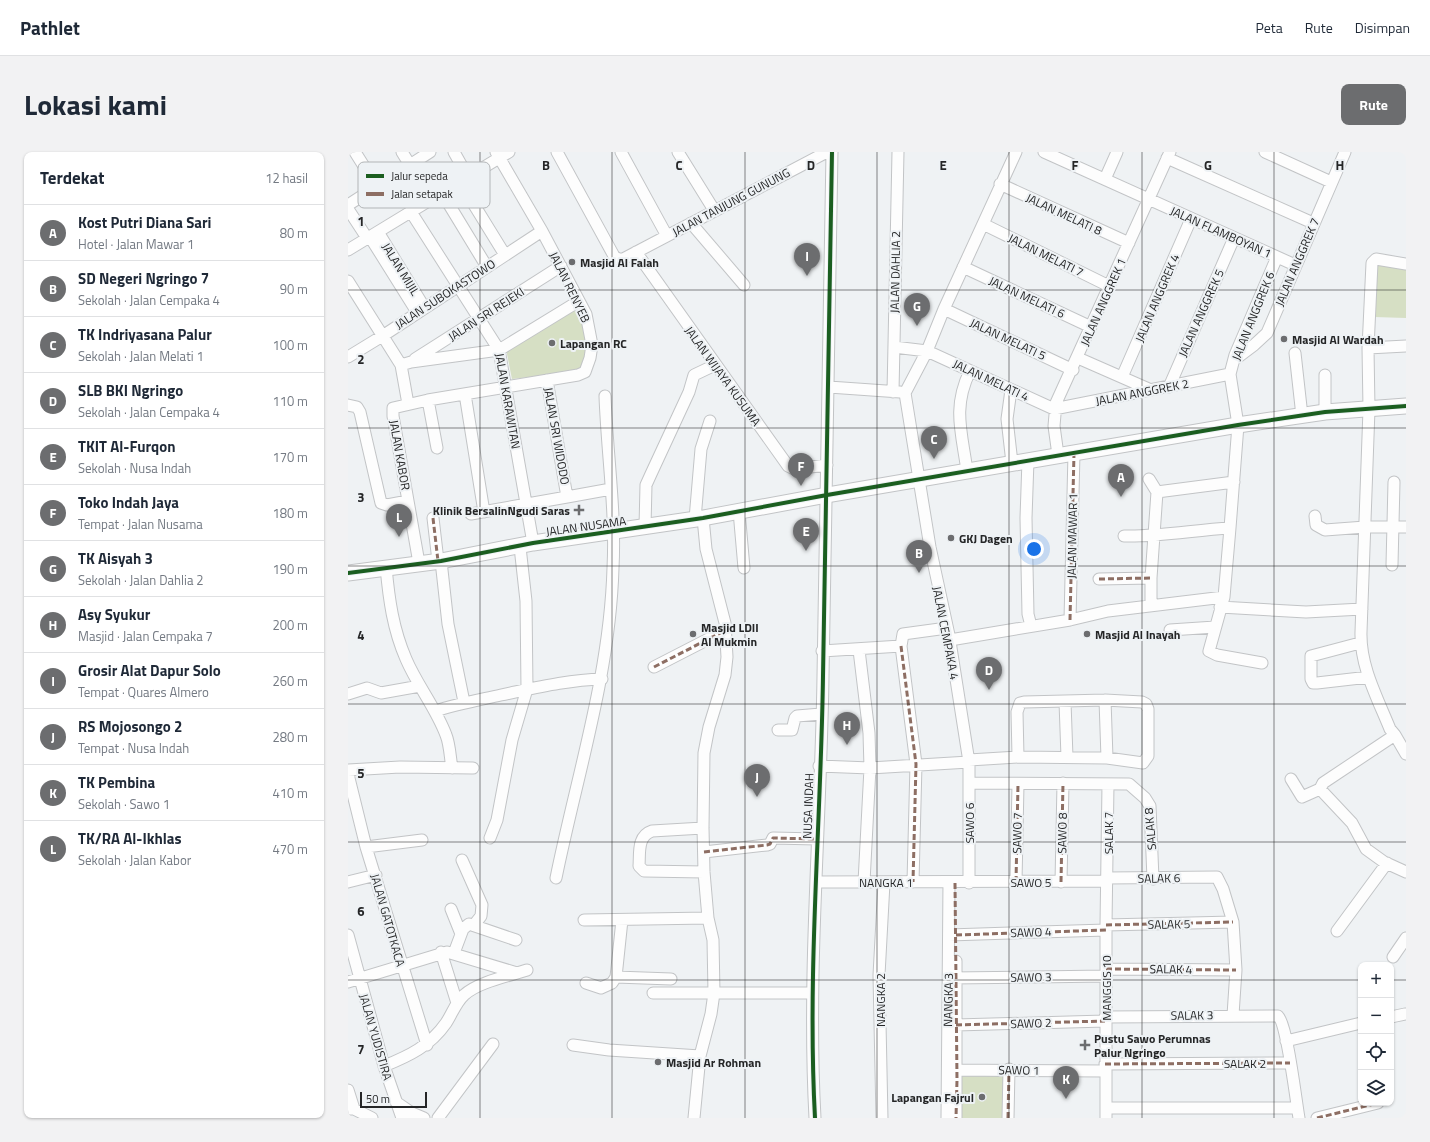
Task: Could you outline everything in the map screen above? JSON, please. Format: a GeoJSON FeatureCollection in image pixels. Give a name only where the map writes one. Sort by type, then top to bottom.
{"type":"FeatureCollection","features":[{"type":"Feature","properties":{"kind":"street"},"geometry":{"type":"LineString","coordinates":[[355,152],[361,162]]}},
{"type":"Feature","properties":{"kind":"street"},"geometry":{"type":"LineString","coordinates":[[402,152],[414,159],[430,152]]}},
{"type":"Feature","properties":{"kind":"street"},"geometry":{"type":"LineString","coordinates":[[454,152],[458,162]]}},
{"type":"Feature","properties":{"kind":"street"},"geometry":{"type":"LineString","coordinates":[[487,162],[497,155],[509,152]]}},
{"type":"Feature","properties":{"kind":"street","name":"JALAN TANJUNG GUNUNG"},"geometry":{"type":"LineString","coordinates":[[557,152],[614,256],[618,259],[623,259],[667,236],[813,155],[827,152]]}},
{"type":"Feature","properties":{"kind":"street"},"geometry":{"type":"LineString","coordinates":[[621,152],[667,236]]}},
{"type":"Feature","properties":{"kind":"street"},"geometry":{"type":"LineString","coordinates":[[678,152],[714,210]]}},
{"type":"Feature","properties":{"kind":"street","name":"NUSA INDAH"},"geometry":{"type":"LineString","coordinates":[[815,1118],[812,1056],[812,993],[827,494],[832,152]]}},
{"type":"Feature","properties":{"kind":"street","name":"JALAN DAHLIA 2"},"geometry":{"type":"LineString","coordinates":[[893,392],[898,152]]}},
{"type":"Feature","properties":{"kind":"street"},"geometry":{"type":"LineString","coordinates":[[829,387],[905,393],[927,351],[944,309],[1000,184],[1016,152]]}},
{"type":"Feature","properties":{"kind":"street","name":"JALAN FLAMBOYAN 1"},"geometry":{"type":"LineString","coordinates":[[1044,152],[1065,157],[1105,179],[1295,265]]}},
{"type":"Feature","properties":{"kind":"street"},"geometry":{"type":"LineString","coordinates":[[1105,179],[1117,152]]}},
{"type":"Feature","properties":{"kind":"street"},"geometry":{"type":"LineString","coordinates":[[1265,152],[1331,182]]}},
{"type":"Feature","properties":{"kind":"street","name":"JALAN ANGGREK 7"},"geometry":{"type":"LineString","coordinates":[[1234,360],[1267,333],[1313,223],[1345,152]]}},
{"type":"Feature","properties":{"kind":"street","name":"JALAN RENYEB"},"geometry":{"type":"LineString","coordinates":[[408,404],[578,375],[585,372],[588,366],[592,345],[586,314],[542,231],[497,155]]}},
{"type":"Feature","properties":{"kind":"street"},"geometry":{"type":"LineString","coordinates":[[1168,155],[1313,223]]}},
{"type":"Feature","properties":{"kind":"street","name":"JALAN ANGGREK 1"},"geometry":{"type":"LineString","coordinates":[[1058,455],[1054,426],[1054,409],[1073,370],[1168,155]]}},
{"type":"Feature","properties":{"kind":"street","name":"JALAN MELATI 8"},"geometry":{"type":"LineString","coordinates":[[1000,184],[1129,243]]}},
{"type":"Feature","properties":{"kind":"street"},"geometry":{"type":"LineString","coordinates":[[348,205],[358,198]]}},
{"type":"Feature","properties":{"kind":"street"},"geometry":{"type":"LineString","coordinates":[[451,208],[488,267]]}},
{"type":"Feature","properties":{"kind":"street"},"geometry":{"type":"LineString","coordinates":[[480,208],[505,255]]}},
{"type":"Feature","properties":{"kind":"street"},"geometry":{"type":"LineString","coordinates":[[348,209],[371,236],[421,310]]}},
{"type":"Feature","properties":{"kind":"street"},"geometry":{"type":"LineString","coordinates":[[348,250],[414,209]]}},
{"type":"Feature","properties":{"kind":"street","name":"JALAN KARAWITAN"},"geometry":{"type":"LineString","coordinates":[[414,209],[458,285],[499,350],[526,505],[527,689],[512,740],[497,820],[490,838]]}},
{"type":"Feature","properties":{"kind":"street","name":"JALAN ANGGREK 4"},"geometry":{"type":"LineString","coordinates":[[1122,377],[1191,219]]}},
{"type":"Feature","properties":{"kind":"street"},"geometry":{"type":"LineString","coordinates":[[691,223],[744,285]]}},
{"type":"Feature","properties":{"kind":"street","name":"JALAN MELATI 7"},"geometry":{"type":"LineString","coordinates":[[983,224],[1110,286]]}},
{"type":"Feature","properties":{"kind":"street","name":"JALAN SUBOKASTOWO"},"geometry":{"type":"LineString","coordinates":[[348,357],[542,231]]}},
{"type":"Feature","properties":{"kind":"street","name":"JALAN ANGGREK 5"},"geometry":{"type":"LineString","coordinates":[[1169,387],[1234,238]]}},
{"type":"Feature","properties":{"kind":"street","name":"JALAN WIJAYA KUSUMA"},"geometry":{"type":"LineString","coordinates":[[636,252],[715,365],[790,468],[827,465]]}},
{"type":"Feature","properties":{"kind":"street","name":"JALAN ANGGREK 6"},"geometry":{"type":"LineString","coordinates":[[1230,374],[1234,360],[1277,257]]}},
{"type":"Feature","properties":{"kind":"street"},"geometry":{"type":"LineString","coordinates":[[1406,264],[1376,259],[1372,263],[1368,348],[1370,408],[1360,643],[1369,677],[1390,728],[1406,754]]}},
{"type":"Feature","properties":{"kind":"street","name":"JALAN SRI REJEKI"},"geometry":{"type":"LineString","coordinates":[[406,363],[479,319],[561,266]]}},
{"type":"Feature","properties":{"kind":"street","name":"JALAN MELATI 6"},"geometry":{"type":"LineString","coordinates":[[963,267],[1092,327]]}},
{"type":"Feature","properties":{"kind":"street"},"geometry":{"type":"LineString","coordinates":[[348,281],[384,335],[406,363],[408,404]]}},
{"type":"Feature","properties":{"kind":"street"},"geometry":{"type":"LineString","coordinates":[[406,363],[499,350],[579,301]]}},
{"type":"Feature","properties":{"kind":"street","name":"JALAN MELATI 5"},"geometry":{"type":"LineString","coordinates":[[944,309],[1073,370]]}},
{"type":"Feature","properties":{"kind":"street"},"geometry":{"type":"LineString","coordinates":[[1368,348],[1406,346]]}},
{"type":"Feature","properties":{"kind":"street","name":"JALAN MELATI 4"},"geometry":{"type":"LineString","coordinates":[[894,347],[927,351],[1054,409]]}},
{"type":"Feature","properties":{"kind":"street"},"geometry":{"type":"LineString","coordinates":[[1295,353],[1302,416]]}},
{"type":"Feature","properties":{"kind":"street"},"geometry":{"type":"LineString","coordinates":[[1078,358],[1151,390]]}},
{"type":"Feature","properties":{"kind":"street"},"geometry":{"type":"LineString","coordinates":[[645,527],[646,485],[689,392],[694,375],[715,365]]}},
{"type":"Feature","properties":{"kind":"street"},"geometry":{"type":"LineString","coordinates":[[967,471],[959,403],[964,384],[970,371]]}},
{"type":"Feature","properties":{"kind":"street"},"geometry":{"type":"LineString","coordinates":[[1230,374],[1238,425],[1234,482],[1222,602],[1209,647],[1211,653],[1262,663]]}},
{"type":"Feature","properties":{"kind":"street","name":"JALAN ANGGREK 2"},"geometry":{"type":"LineString","coordinates":[[1054,409],[1230,374]]}},
{"type":"Feature","properties":{"kind":"street"},"geometry":{"type":"LineString","coordinates":[[1325,375],[1325,412]]}},
{"type":"Feature","properties":{"kind":"street","name":"JALAN SRI WIDODO"},"geometry":{"type":"LineString","coordinates":[[471,514],[567,497],[547,380]]}},
{"type":"Feature","properties":{"kind":"street"},"geometry":{"type":"LineString","coordinates":[[1011,390],[1007,419],[1012,463]]}},
{"type":"Feature","properties":{"kind":"street","name":"JALAN CEMPAKA 4"},"geometry":{"type":"LineString","coordinates":[[905,393],[918,480],[938,590],[948,628],[969,761]]}},
{"type":"Feature","properties":{"kind":"street"},"geometry":{"type":"LineString","coordinates":[[465,394],[484,512]]}},
{"type":"Feature","properties":{"kind":"street"},"geometry":{"type":"LineString","coordinates":[[556,878],[602,679],[611,600],[613,532],[605,396]]}},
{"type":"Feature","properties":{"kind":"street"},"geometry":{"type":"LineString","coordinates":[[428,400],[437,448]]}},
{"type":"Feature","properties":{"kind":"street","name":"JALAN KABOR"},"geometry":{"type":"LineString","coordinates":[[408,404],[392,410],[419,563]]}},
{"type":"Feature","properties":{"kind":"street"},"geometry":{"type":"LineString","coordinates":[[348,405],[357,407],[360,412],[381,503],[387,505],[408,501]]}},
{"type":"Feature","properties":{"kind":"street","name":"JALAN NUSAMA"},"geometry":{"type":"LineString","coordinates":[[348,573],[440,561],[527,545],[699,519],[827,494],[918,480],[1238,425],[1325,412],[1406,406]]}},
{"type":"Feature","properties":{"kind":"street"},"geometry":{"type":"LineString","coordinates":[[694,1118],[700,1056],[711,1014],[714,992],[713,940],[708,918],[704,872],[704,753],[709,727],[725,675],[726,630],[699,519],[701,449],[710,421]]}},
{"type":"Feature","properties":{"kind":"street","name":"JALAN MAWAR 1"},"geometry":{"type":"LineString","coordinates":[[1070,620],[1074,453]]}},
{"type":"Feature","properties":{"kind":"street"},"geometry":{"type":"LineString","coordinates":[[1028,460],[1026,518],[1028,614],[1031,626]]}},
{"type":"Feature","properties":{"kind":"street"},"geometry":{"type":"LineString","coordinates":[[1149,479],[1158,492],[1153,536],[1151,604]]}},
{"type":"Feature","properties":{"kind":"street"},"geometry":{"type":"LineString","coordinates":[[1158,492],[1234,482]]}},
{"type":"Feature","properties":{"kind":"street"},"geometry":{"type":"LineString","coordinates":[[1392,565],[1394,482]]}},
{"type":"Feature","properties":{"kind":"street"},"geometry":{"type":"LineString","coordinates":[[567,497],[611,489]]}},
{"type":"Feature","properties":{"kind":"street"},"geometry":{"type":"LineString","coordinates":[[739,511],[744,568]]}},
{"type":"Feature","properties":{"kind":"street"},"geometry":{"type":"LineString","coordinates":[[1315,516],[1316,525],[1325,530],[1365,527],[1406,527]]}},
{"type":"Feature","properties":{"kind":"street"},"geometry":{"type":"LineString","coordinates":[[433,518],[448,624],[464,702]]}},
{"type":"Feature","properties":{"kind":"street"},"geometry":{"type":"LineString","coordinates":[[1124,536],[1176,535],[1186,531],[1230,528]]}},
{"type":"Feature","properties":{"kind":"street"},"geometry":{"type":"LineString","coordinates":[[386,567],[390,608],[395,630],[406,658],[435,711],[446,736],[452,768]]}},
{"type":"Feature","properties":{"kind":"street"},"geometry":{"type":"LineString","coordinates":[[1099,579],[1151,578]]}},
{"type":"Feature","properties":{"kind":"street"},"geometry":{"type":"LineString","coordinates":[[950,640],[1070,620],[1108,611],[1151,604],[1222,602],[1306,612],[1362,609]]}},
{"type":"Feature","properties":{"kind":"street"},"geometry":{"type":"LineString","coordinates":[[1170,630],[1215,627]]}},
{"type":"Feature","properties":{"kind":"street"},"geometry":{"type":"LineString","coordinates":[[913,882],[916,764],[901,646],[903,634],[948,628]]}},
{"type":"Feature","properties":{"kind":"street"},"geometry":{"type":"LineString","coordinates":[[654,667],[726,630]]}},
{"type":"Feature","properties":{"kind":"street"},"geometry":{"type":"LineString","coordinates":[[1360,643],[1311,656],[1311,679],[1313,683],[1369,677]]}},
{"type":"Feature","properties":{"kind":"street"},"geometry":{"type":"LineString","coordinates":[[822,651],[859,650],[901,646]]}},
{"type":"Feature","properties":{"kind":"street"},"geometry":{"type":"LineString","coordinates":[[859,650],[869,733],[870,768],[864,882]]}},
{"type":"Feature","properties":{"kind":"street"},"geometry":{"type":"LineString","coordinates":[[435,711],[464,702],[527,689],[576,680],[602,679]]}},
{"type":"Feature","properties":{"kind":"street"},"geometry":{"type":"LineString","coordinates":[[348,694],[367,688],[381,693],[420,686]]}},
{"type":"Feature","properties":{"kind":"street"},"geometry":{"type":"LineString","coordinates":[[819,766],[870,768],[1018,757],[1107,758],[1144,763],[1148,756],[1148,709],[1146,704],[1142,702],[1105,700],[1065,702],[1032,701],[1020,704],[1017,712],[1018,757]]}},
{"type":"Feature","properties":{"kind":"street"},"geometry":{"type":"LineString","coordinates":[[1105,700],[1107,758]]}},
{"type":"Feature","properties":{"kind":"street"},"geometry":{"type":"LineString","coordinates":[[1065,702],[1067,757]]}},
{"type":"Feature","properties":{"kind":"street"},"geometry":{"type":"LineString","coordinates":[[778,730],[792,730],[795,718],[798,716],[821,714]]}},
{"type":"Feature","properties":{"kind":"street"},"geometry":{"type":"LineString","coordinates":[[1291,779],[1302,797],[1320,789],[1323,783],[1395,735]]}},
{"type":"Feature","properties":{"kind":"street","name":"SAWO 6"},"geometry":{"type":"LineString","coordinates":[[969,761],[969,883]]}},
{"type":"Feature","properties":{"kind":"street"},"geometry":{"type":"LineString","coordinates":[[348,770],[472,768]]}},
{"type":"Feature","properties":{"kind":"street","name":"JALAN GATOTKACA"},"geometry":{"type":"LineString","coordinates":[[348,774],[350,794],[427,1045]]}},
{"type":"Feature","properties":{"kind":"street","name":"SALAK 8"},"geometry":{"type":"LineString","coordinates":[[969,783],[1129,784],[1145,798],[1150,806],[1153,879]]}},
{"type":"Feature","properties":{"kind":"street","name":"SAWO 7"},"geometry":{"type":"LineString","coordinates":[[1016,882],[1018,784]]}},
{"type":"Feature","properties":{"kind":"street","name":"SAWO 8"},"geometry":{"type":"LineString","coordinates":[[1061,882],[1063,784]]}},
{"type":"Feature","properties":{"kind":"street","name":"SALAK 7"},"geometry":{"type":"LineString","coordinates":[[1107,880],[1108,784]]}},
{"type":"Feature","properties":{"kind":"street"},"geometry":{"type":"LineString","coordinates":[[1320,789],[1352,823],[1366,849],[1387,863],[1406,872]]}},
{"type":"Feature","properties":{"kind":"street"},"geometry":{"type":"LineString","coordinates":[[703,828],[652,831],[646,833],[642,839],[639,866],[644,871],[704,872]]}},
{"type":"Feature","properties":{"kind":"street"},"geometry":{"type":"LineString","coordinates":[[704,852],[767,846],[773,838],[817,839]]}},
{"type":"Feature","properties":{"kind":"street"},"geometry":{"type":"LineString","coordinates":[[366,847],[422,840]]}},
{"type":"Feature","properties":{"kind":"street"},"geometry":{"type":"LineString","coordinates":[[462,860],[482,905],[481,916],[474,926]]}},
{"type":"Feature","properties":{"kind":"street"},"geometry":{"type":"LineString","coordinates":[[1337,931],[1387,863]]}},
{"type":"Feature","properties":{"kind":"street"},"geometry":{"type":"LineString","coordinates":[[348,882],[376,875]]}},
{"type":"Feature","properties":{"kind":"street","name":"SALAK 6"},"geometry":{"type":"LineString","coordinates":[[1107,880],[1217,877],[1233,922]]}},
{"type":"Feature","properties":{"kind":"street","name":"SAWO 5"},"geometry":{"type":"LineString","coordinates":[[952,882],[1061,882],[1107,880]]}},
{"type":"Feature","properties":{"kind":"street","name":"MANGGIS 10"},"geometry":{"type":"LineString","coordinates":[[1106,1113],[1105,1019],[1107,880]]}},
{"type":"Feature","properties":{"kind":"street","name":"NANGKA 1"},"geometry":{"type":"LineString","coordinates":[[816,882],[952,882]]}},
{"type":"Feature","properties":{"kind":"street"},"geometry":{"type":"LineString","coordinates":[[952,882],[952,979],[956,1025],[952,1070],[956,1118]]}},
{"type":"Feature","properties":{"kind":"street","name":"NANGKA 2"},"geometry":{"type":"LineString","coordinates":[[882,1118],[879,975],[884,883]]}},
{"type":"Feature","properties":{"kind":"street"},"geometry":{"type":"LineString","coordinates":[[451,909],[461,934]]}},
{"type":"Feature","properties":{"kind":"street"},"geometry":{"type":"LineString","coordinates":[[584,920],[708,918]]}},
{"type":"Feature","properties":{"kind":"street"},"geometry":{"type":"LineString","coordinates":[[586,983],[601,988],[612,983],[616,977],[622,920]]}},
{"type":"Feature","properties":{"kind":"street"},"geometry":{"type":"LineString","coordinates":[[1233,922],[1236,970],[1233,1015]]}},
{"type":"Feature","properties":{"kind":"street","name":"SALAK 5"},"geometry":{"type":"LineString","coordinates":[[1106,927],[1233,922]]}},
{"type":"Feature","properties":{"kind":"street"},"geometry":{"type":"LineString","coordinates":[[454,953],[461,934],[466,926],[474,926],[516,940]]}},
{"type":"Feature","properties":{"kind":"street","name":"SAWO 4"},"geometry":{"type":"LineString","coordinates":[[953,935],[1106,927]]}},
{"type":"Feature","properties":{"kind":"street","name":"JALAN YUDISTIRA"},"geometry":{"type":"LineString","coordinates":[[348,935],[384,1066],[402,1118]]}},
{"type":"Feature","properties":{"kind":"street"},"geometry":{"type":"LineString","coordinates":[[1393,957],[1406,938]]}},
{"type":"Feature","properties":{"kind":"street"},"geometry":{"type":"LineString","coordinates":[[441,952],[457,1003]]}},
{"type":"Feature","properties":{"kind":"street"},"geometry":{"type":"LineString","coordinates":[[348,982],[402,966],[441,952],[454,953],[522,972],[482,984],[464,994],[445,1023],[427,1045],[410,1056],[384,1066]]}},
{"type":"Feature","properties":{"kind":"street","name":"SALAK 4"},"geometry":{"type":"LineString","coordinates":[[1106,972],[1236,970]]}},
{"type":"Feature","properties":{"kind":"street","name":"SAWO 3"},"geometry":{"type":"LineString","coordinates":[[952,979],[1106,972]]}},
{"type":"Feature","properties":{"kind":"street"},"geometry":{"type":"LineString","coordinates":[[616,977],[671,980]]}},
{"type":"Feature","properties":{"kind":"street","name":"NANGKA 3"},"geometry":{"type":"LineString","coordinates":[[947,1118],[952,1070],[952,979]]}},
{"type":"Feature","properties":{"kind":"street"},"geometry":{"type":"LineString","coordinates":[[654,993],[812,993]]}},
{"type":"Feature","properties":{"kind":"street"},"geometry":{"type":"LineString","coordinates":[[1394,1016],[1405,1014]]}},
{"type":"Feature","properties":{"kind":"street","name":"SALAK 3"},"geometry":{"type":"LineString","coordinates":[[1105,1019],[1233,1015],[1278,1016],[1282,1022],[1286,1041]]}},
{"type":"Feature","properties":{"kind":"street","name":"SAWO 2"},"geometry":{"type":"LineString","coordinates":[[956,1025],[1105,1019]]}},
{"type":"Feature","properties":{"kind":"street"},"geometry":{"type":"LineString","coordinates":[[1106,1113],[1298,1113],[1286,1041],[1358,1024]]}},
{"type":"Feature","properties":{"kind":"street"},"geometry":{"type":"LineString","coordinates":[[438,1118],[493,1044]]}},
{"type":"Feature","properties":{"kind":"street"},"geometry":{"type":"LineString","coordinates":[[573,1045],[614,1050],[700,1056]]}},
{"type":"Feature","properties":{"kind":"street","name":"SALAK 2"},"geometry":{"type":"LineString","coordinates":[[1105,1067],[1290,1062]]}},
{"type":"Feature","properties":{"kind":"street","name":"SAWO 1"},"geometry":{"type":"LineString","coordinates":[[952,1070],[1105,1067]]}},
{"type":"Feature","properties":{"kind":"street"},"geometry":{"type":"LineString","coordinates":[[1008,1118],[1009,1069]]}},
{"type":"Feature","properties":{"kind":"street"},"geometry":{"type":"LineString","coordinates":[[348,1090],[351,1109],[372,1118]]}},
{"type":"Feature","properties":{"kind":"street"},"geometry":{"type":"LineString","coordinates":[[396,1102],[411,1115],[424,1118]]}},
{"type":"Feature","properties":{"kind":"street"},"geometry":{"type":"LineString","coordinates":[[1317,1118],[1366,1106]]}},
{"type":"Feature","properties":{"kind":"green space"},"geometry":{"type":"Polygon","coordinates":[[[1377,262],[1406,267],[1406,318],[1374,317],[1377,262]]]}},
{"type":"Feature","properties":{"kind":"green space","name":"Lapangan RC"},"geometry":{"type":"Polygon","coordinates":[[[578,309],[586,332],[587,347],[583,371],[512,379],[506,349],[578,309]]]}},
{"type":"Feature","properties":{"kind":"green space","name":"Lapangan Fajrul"},"geometry":{"type":"Polygon","coordinates":[[[1003,1074],[1003,1118],[961,1118],[961,1075],[1003,1074]]]}},
{"type":"Feature","properties":{"kind":"marked path"},"geometry":{"type":"LineString","coordinates":[[1070,620],[1074,453]]}},
{"type":"Feature","properties":{"kind":"marked path"},"geometry":{"type":"LineString","coordinates":[[433,518],[438,561]]}},
{"type":"Feature","properties":{"kind":"marked path"},"geometry":{"type":"LineString","coordinates":[[1099,579],[1151,578]]}},
{"type":"Feature","properties":{"kind":"marked path"},"geometry":{"type":"LineString","coordinates":[[654,667],[726,630]]}},
{"type":"Feature","properties":{"kind":"marked path"},"geometry":{"type":"LineString","coordinates":[[901,646],[916,764],[913,882]]}},
{"type":"Feature","properties":{"kind":"marked path"},"geometry":{"type":"LineString","coordinates":[[1061,882],[1063,783]]}},
{"type":"Feature","properties":{"kind":"marked path"},"geometry":{"type":"LineString","coordinates":[[1016,882],[1018,784]]}},
{"type":"Feature","properties":{"kind":"marked path"},"geometry":{"type":"LineString","coordinates":[[704,852],[767,845],[770,844],[773,838],[817,839]]}},
{"type":"Feature","properties":{"kind":"marked path"},"geometry":{"type":"LineString","coordinates":[[955,883],[956,1118]]}},
{"type":"Feature","properties":{"kind":"marked path"},"geometry":{"type":"LineString","coordinates":[[1106,925],[1233,922]]}},
{"type":"Feature","properties":{"kind":"marked path"},"geometry":{"type":"LineString","coordinates":[[956,935],[1106,930]]}},
{"type":"Feature","properties":{"kind":"marked path"},"geometry":{"type":"LineString","coordinates":[[1106,969],[1236,970]]}},
{"type":"Feature","properties":{"kind":"marked path"},"geometry":{"type":"LineString","coordinates":[[956,1025],[1105,1021]]}},
{"type":"Feature","properties":{"kind":"marked path"},"geometry":{"type":"LineString","coordinates":[[1105,1064],[1290,1063]]}},
{"type":"Feature","properties":{"kind":"marked path"},"geometry":{"type":"LineString","coordinates":[[1008,1118],[1009,1069]]}},
{"type":"Feature","properties":{"kind":"marked path"},"geometry":{"type":"LineString","coordinates":[[1317,1118],[1366,1106]]}},
{"type":"Feature","properties":{"kind":"cycle path"},"geometry":{"type":"LineString","coordinates":[[815,1118],[813,1063],[813,953],[822,731],[832,152]]}},
{"type":"Feature","properties":{"kind":"cycle path"},"geometry":{"type":"LineString","coordinates":[[348,573],[441,561],[533,543],[703,518],[827,495],[1238,425],[1325,412],[1406,406]]}},
{"type":"Feature","properties":{"kind":"place","name":"Masjid Al Falah"},"geometry":{"type":"Point","coordinates":[572,262]}},
{"type":"Feature","properties":{"kind":"place","name":"Grosir Alat Dapur Solo"},"geometry":{"type":"Point","coordinates":[807,276]}},
{"type":"Feature","properties":{"kind":"place","name":"TK Aisyah 3"},"geometry":{"type":"Point","coordinates":[917,326]}},
{"type":"Feature","properties":{"kind":"place","name":"Masjid Al Wardah"},"geometry":{"type":"Point","coordinates":[1284,339]}},
{"type":"Feature","properties":{"kind":"place","name":"Lapangan RC"},"geometry":{"type":"Point","coordinates":[552,343]}},
{"type":"Feature","properties":{"kind":"place","name":"TK Indriyasana Palur"},"geometry":{"type":"Point","coordinates":[934,459]}},
{"type":"Feature","properties":{"kind":"place","name":"Toko Indah Jaya"},"geometry":{"type":"Point","coordinates":[801,486]}},
{"type":"Feature","properties":{"kind":"place","name":"Kost Putri Diana Sari"},"geometry":{"type":"Point","coordinates":[1121,497]}},
{"type":"Feature","properties":{"kind":"place","name":"Klinik BersalinNgudi Saras"},"geometry":{"type":"Point","coordinates":[579,510]}},
{"type":"Feature","properties":{"kind":"place","name":"TK/RA Al-Ikhlas"},"geometry":{"type":"Point","coordinates":[399,537]}},
{"type":"Feature","properties":{"kind":"place","name":"GKJ Dagen"},"geometry":{"type":"Point","coordinates":[951,538]}},
{"type":"Feature","properties":{"kind":"place","name":"TKIT Al-Furqon"},"geometry":{"type":"Point","coordinates":[806,551]}},
{"type":"Feature","properties":{"kind":"place","name":"SD Negeri Ngringo 7"},"geometry":{"type":"Point","coordinates":[919,573]}},
{"type":"Feature","properties":{"kind":"place","name":"Masjid LDII Al Mukmin"},"geometry":{"type":"Point","coordinates":[693,634]}},
{"type":"Feature","properties":{"kind":"place","name":"Masjid Al Inayah"},"geometry":{"type":"Point","coordinates":[1087,634]}},
{"type":"Feature","properties":{"kind":"place","name":"SLB BKI Ngringo"},"geometry":{"type":"Point","coordinates":[989,690]}},
{"type":"Feature","properties":{"kind":"place","name":"Asy Syukur"},"geometry":{"type":"Point","coordinates":[847,745]}},
{"type":"Feature","properties":{"kind":"place","name":"RS Mojosongo 2"},"geometry":{"type":"Point","coordinates":[757,797]}},
{"type":"Feature","properties":{"kind":"place","name":"Pustu Sawo Perumnas Palur Ngringo"},"geometry":{"type":"Point","coordinates":[1085,1045]}},
{"type":"Feature","properties":{"kind":"place","name":"Masjid Ar Rohman"},"geometry":{"type":"Point","coordinates":[658,1062]}},
{"type":"Feature","properties":{"kind":"place","name":"Lapangan Fajrul"},"geometry":{"type":"Point","coordinates":[982,1097]}},
{"type":"Feature","properties":{"kind":"place","name":"TK Pembina"},"geometry":{"type":"Point","coordinates":[1066,1099]}}]}
